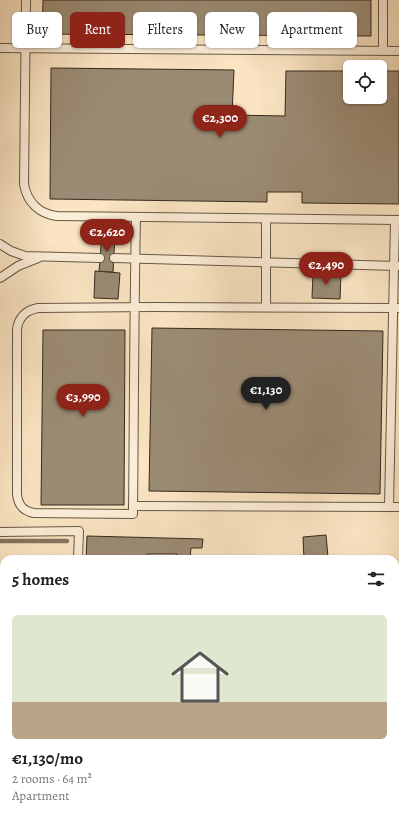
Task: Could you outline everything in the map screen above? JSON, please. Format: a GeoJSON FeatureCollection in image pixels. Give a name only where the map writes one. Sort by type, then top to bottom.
{"type":"FeatureCollection","features":[{"type":"Feature","properties":{"kind":"lane"},"geometry":{"type":"LineString","coordinates":[[26,0],[26,12]]}},
{"type":"Feature","properties":{"kind":"lane"},"geometry":{"type":"LineString","coordinates":[[383,0],[383,50]]}},
{"type":"Feature","properties":{"kind":"lane"},"geometry":{"type":"LineString","coordinates":[[0,48],[12,48]]}},
{"type":"Feature","properties":{"kind":"lane"},"geometry":{"type":"LineString","coordinates":[[389,507],[396,308],[397,220],[136,217],[52,215],[42,212],[31,202],[26,194],[24,184],[26,48],[399,51]]}},
{"type":"Feature","properties":{"kind":"lane"},"geometry":{"type":"LineString","coordinates":[[136,217],[135,259],[135,308],[133,514],[34,513],[26,511],[19,504],[17,494],[17,330],[20,318],[26,312],[34,308],[135,308],[153,307],[396,308]]}},
{"type":"Feature","properties":{"kind":"lane"},"geometry":{"type":"LineString","coordinates":[[266,219],[266,307]]}},
{"type":"Feature","properties":{"kind":"lane"},"geometry":{"type":"LineString","coordinates":[[0,244],[18,254],[25,256],[100,258]]}},
{"type":"Feature","properties":{"kind":"lane"},"geometry":{"type":"LineString","coordinates":[[0,278],[18,266],[41,257]]}},
{"type":"Feature","properties":{"kind":"lane"},"geometry":{"type":"LineString","coordinates":[[114,258],[397,266]]}},
{"type":"Feature","properties":{"kind":"lane"},"geometry":{"type":"LineString","coordinates":[[133,506],[399,508]]}},
{"type":"Feature","properties":{"kind":"lane"},"geometry":{"type":"LineString","coordinates":[[0,532],[79,531],[78,555]]}},
{"type":"Feature","properties":{"kind":"building"},"geometry":{"type":"Polygon","coordinates":[[[43,0],[371,0],[371,36],[357,36],[357,12],[267,12],[267,35],[259,35],[259,12],[205,12],[205,35],[197,35],[197,12],[133,12],[133,35],[125,35],[125,12],[70,12],[70,34],[62,34],[62,12],[43,12],[43,0]]]}},
{"type":"Feature","properties":{"kind":"building"},"geometry":{"type":"Polygon","coordinates":[[[51,68],[234,70],[232,115],[285,116],[286,71],[343,71],[343,104],[387,104],[387,71],[399,71],[399,204],[302,203],[302,192],[267,192],[267,202],[50,199],[51,68]]]}},
{"type":"Feature","properties":{"kind":"building"},"geometry":{"type":"Polygon","coordinates":[[[102,233],[115,234],[113,272],[99,272],[102,233]]]}},
{"type":"Feature","properties":{"kind":"building"},"geometry":{"type":"Polygon","coordinates":[[[95,271],[120,273],[118,299],[94,298],[95,271]]]}},
{"type":"Feature","properties":{"kind":"building"},"geometry":{"type":"Polygon","coordinates":[[[313,273],[341,274],[340,299],[312,298],[313,273]]]}},
{"type":"Feature","properties":{"kind":"building"},"geometry":{"type":"Polygon","coordinates":[[[152,328],[383,331],[380,494],[149,491],[152,328]]]}},
{"type":"Feature","properties":{"kind":"building"},"geometry":{"type":"Polygon","coordinates":[[[43,330],[125,330],[124,505],[41,505],[43,330]]]}},
{"type":"Feature","properties":{"kind":"building"},"geometry":{"type":"Polygon","coordinates":[[[326,535],[328,555],[304,555],[303,537],[326,535]]]}},
{"type":"Feature","properties":{"kind":"building"},"geometry":{"type":"Polygon","coordinates":[[[87,536],[203,539],[202,548],[191,548],[190,555],[86,555],[87,536]]]}},
{"type":"Feature","properties":{"kind":"waterway"},"geometry":{"type":"LineString","coordinates":[[0,541],[67,541]]}}]}
